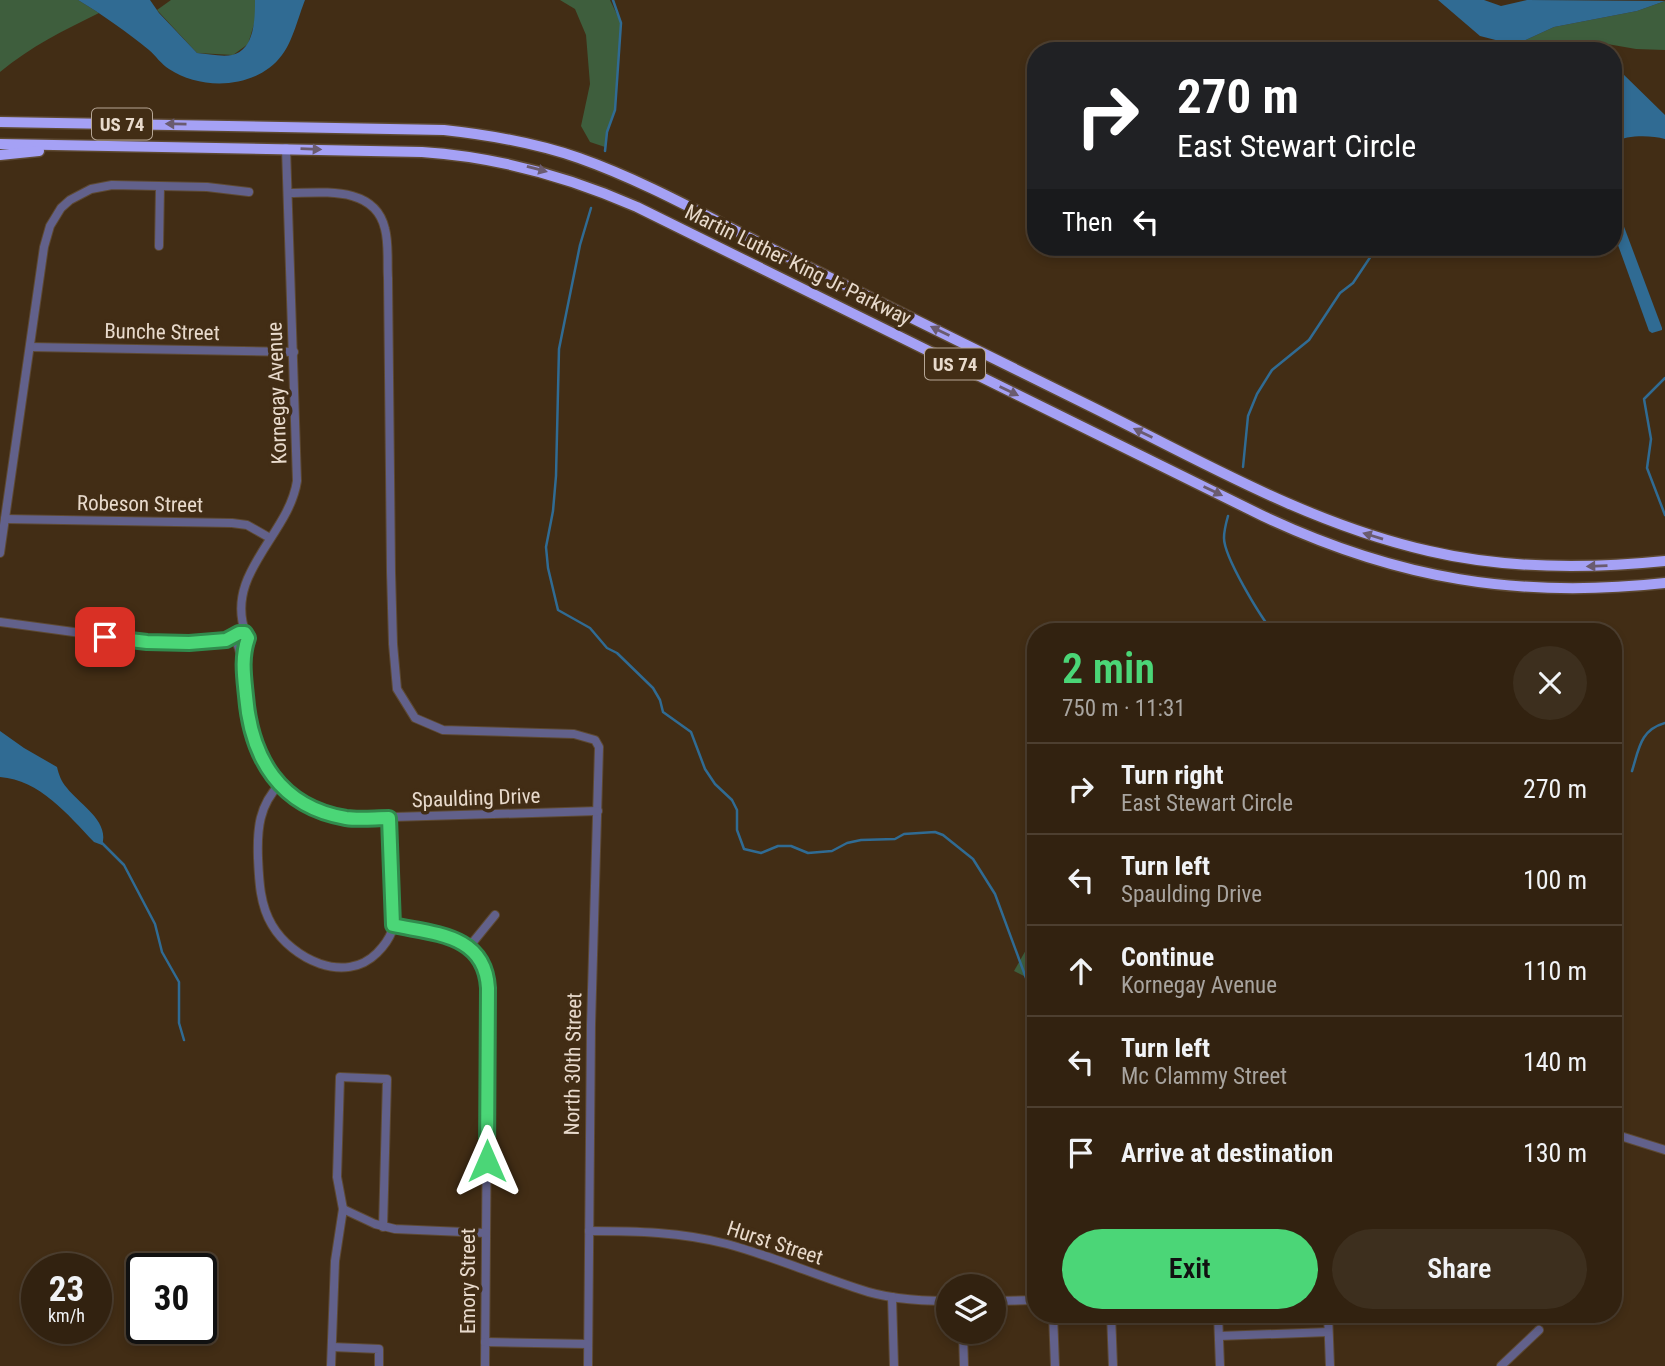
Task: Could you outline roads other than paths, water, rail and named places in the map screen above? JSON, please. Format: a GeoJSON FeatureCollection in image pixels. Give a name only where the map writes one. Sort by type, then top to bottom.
{"type":"FeatureCollection","features":[{"type":"Feature","properties":{"kind":"highway","name":"Martin Luther King Jr Parkway"},"geometry":{"type":"LineString","coordinates":[[0,122],[444,130],[493,136],[538,146],[580,158],[673,200],[1224,473],[1342,525],[1427,551],[1511,564],[1590,566],[1665,561]]}},
{"type":"Feature","properties":{"kind":"highway","name":"Martin Luther King Jr Parkway"},"geometry":{"type":"LineString","coordinates":[[0,144],[286,148],[461,155],[531,168],[589,186],[637,207],[1263,516],[1356,555],[1430,575],[1509,586],[1576,589],[1665,583]]}},
{"type":"Feature","properties":{"kind":"highway"},"geometry":{"type":"LineString","coordinates":[[0,155],[81,146]]}},
{"type":"Feature","properties":{"kind":"street","name":"Kornegay Avenue"},"geometry":{"type":"LineString","coordinates":[[280,784],[263,762],[248,723],[241,636],[242,603],[247,580],[288,511],[296,487],[298,461],[286,148]]}},
{"type":"Feature","properties":{"kind":"street"},"geometry":{"type":"LineString","coordinates":[[0,553],[47,236],[61,208],[80,194],[100,186],[207,187],[248,192]]}},
{"type":"Feature","properties":{"kind":"street"},"geometry":{"type":"LineString","coordinates":[[159,246],[160,187]]}},
{"type":"Feature","properties":{"kind":"street","name":"North 30th Street"},"geometry":{"type":"LineString","coordinates":[[288,193],[338,193],[365,200],[379,215],[385,229],[388,278],[391,596],[397,689],[415,718],[443,730],[574,734],[595,740],[599,747],[591,1015],[588,1366]]}},
{"type":"Feature","properties":{"kind":"street","name":"Bunche Street"},"geometry":{"type":"LineString","coordinates":[[30,347],[294,352]]}},
{"type":"Feature","properties":{"kind":"street","name":"Robeson Street"},"geometry":{"type":"LineString","coordinates":[[5,519],[232,523],[247,526],[270,538]]}},
{"type":"Feature","properties":{"kind":"street"},"geometry":{"type":"LineString","coordinates":[[0,622],[147,642],[189,643],[241,636]]}},
{"type":"Feature","properties":{"kind":"street"},"geometry":{"type":"LineString","coordinates":[[280,784],[266,801],[258,830],[259,877],[263,903],[279,934],[296,951],[330,966],[351,967],[367,961],[389,937],[393,925],[389,818]]}},
{"type":"Feature","properties":{"kind":"street","name":"Spaulding Drive"},"geometry":{"type":"LineString","coordinates":[[280,784],[300,800],[331,814],[349,818],[598,811]]}},
{"type":"Feature","properties":{"kind":"street"},"geometry":{"type":"LineString","coordinates":[[393,925],[447,937],[469,947],[495,915]]}},
{"type":"Feature","properties":{"kind":"street","name":"Emory Street"},"geometry":{"type":"LineString","coordinates":[[469,947],[481,960],[488,988],[485,1366]]}},
{"type":"Feature","properties":{"kind":"street"},"geometry":{"type":"LineString","coordinates":[[331,1366],[335,1261],[342,1209],[337,1177],[340,1077],[387,1079],[383,1227]]}},
{"type":"Feature","properties":{"kind":"street"},"geometry":{"type":"LineString","coordinates":[[1622,1137],[1665,1150]]}},
{"type":"Feature","properties":{"kind":"street"},"geometry":{"type":"LineString","coordinates":[[342,1209],[383,1227],[409,1231],[486,1233]]}},
{"type":"Feature","properties":{"kind":"street","name":"Hurst Street"},"geometry":{"type":"LineString","coordinates":[[589,1231],[650,1231],[702,1238],[755,1253],[859,1290],[892,1297],[936,1300]]}},
{"type":"Feature","properties":{"kind":"street"},"geometry":{"type":"LineString","coordinates":[[892,1297],[894,1366]]}},
{"type":"Feature","properties":{"kind":"street"},"geometry":{"type":"LineString","coordinates":[[1006,1301],[1027,1300]]}},
{"type":"Feature","properties":{"kind":"street"},"geometry":{"type":"LineString","coordinates":[[1053,1323],[1055,1366]]}},
{"type":"Feature","properties":{"kind":"street"},"geometry":{"type":"LineString","coordinates":[[1111,1323],[1113,1366]]}},
{"type":"Feature","properties":{"kind":"street"},"geometry":{"type":"LineString","coordinates":[[1218,1323],[1220,1366]]}},
{"type":"Feature","properties":{"kind":"street"},"geometry":{"type":"LineString","coordinates":[[1328,1323],[1329,1366]]}},
{"type":"Feature","properties":{"kind":"street"},"geometry":{"type":"LineString","coordinates":[[1501,1366],[1539,1330]]}},
{"type":"Feature","properties":{"kind":"street"},"geometry":{"type":"LineString","coordinates":[[1219,1336],[1328,1332]]}},
{"type":"Feature","properties":{"kind":"street"},"geometry":{"type":"LineString","coordinates":[[485,1342],[588,1344]]}},
{"type":"Feature","properties":{"kind":"street"},"geometry":{"type":"LineString","coordinates":[[963,1344],[964,1366]]}},
{"type":"Feature","properties":{"kind":"street"},"geometry":{"type":"LineString","coordinates":[[332,1348],[379,1349],[379,1366]]}},
{"type":"Feature","properties":{"kind":"water"},"geometry":{"type":"Polygon","coordinates":[[[78,0],[150,0],[197,53],[224,56],[240,52],[249,40],[254,24],[255,0],[305,0],[289,43],[271,66],[244,80],[213,83],[197,81],[169,69],[132,37],[78,0]]]}},
{"type":"Feature","properties":{"kind":"water"},"geometry":{"type":"Polygon","coordinates":[[[1438,0],[1484,0],[1501,6],[1527,0],[1665,1],[1637,11],[1554,27],[1522,42],[1503,42],[1480,36],[1438,0]]]}},
{"type":"Feature","properties":{"kind":"water"},"geometry":{"type":"Polygon","coordinates":[[[1622,73],[1665,115],[1665,139],[1639,136],[1622,139],[1622,73]]]}},
{"type":"Feature","properties":{"kind":"water"},"geometry":{"type":"Polygon","coordinates":[[[1622,221],[1662,328],[1652,333],[1622,256],[1622,221]]]}},
{"type":"Feature","properties":{"kind":"water"},"geometry":{"type":"Polygon","coordinates":[[[0,731],[57,767],[65,785],[98,821],[102,828],[102,845],[94,842],[52,800],[28,784],[0,777],[0,731]]]}},
{"type":"Feature","properties":{"kind":"waterway"},"geometry":{"type":"LineString","coordinates":[[605,151],[607,132],[615,110],[621,23],[613,0]]}},
{"type":"Feature","properties":{"kind":"waterway"},"geometry":{"type":"LineString","coordinates":[[591,208],[580,245],[559,349],[556,476],[546,547],[558,610],[590,628],[607,648],[617,653],[653,688],[663,712],[691,732],[705,769],[715,784],[732,800],[737,810],[737,830],[744,849],[761,853],[778,846],[791,846],[808,853],[832,851],[847,843],[861,840],[895,839],[904,834],[935,832],[943,835],[973,859],[995,894],[1027,981]]}},
{"type":"Feature","properties":{"kind":"waterway"},"geometry":{"type":"LineString","coordinates":[[1243,467],[1248,416],[1257,394],[1272,370],[1309,340],[1340,293],[1353,283],[1371,256]]}},
{"type":"Feature","properties":{"kind":"waterway"},"geometry":{"type":"LineString","coordinates":[[1665,378],[1644,399],[1651,439],[1647,468],[1665,515]]}},
{"type":"Feature","properties":{"kind":"waterway"},"geometry":{"type":"LineString","coordinates":[[1228,516],[1224,538],[1230,558],[1267,623]]}},
{"type":"Feature","properties":{"kind":"waterway"},"geometry":{"type":"LineString","coordinates":[[1632,771],[1645,735],[1665,723]]}},
{"type":"Feature","properties":{"kind":"waterway"},"geometry":{"type":"LineString","coordinates":[[101,842],[124,865],[155,924],[162,952],[179,982],[179,1023],[184,1040]]}}]}
